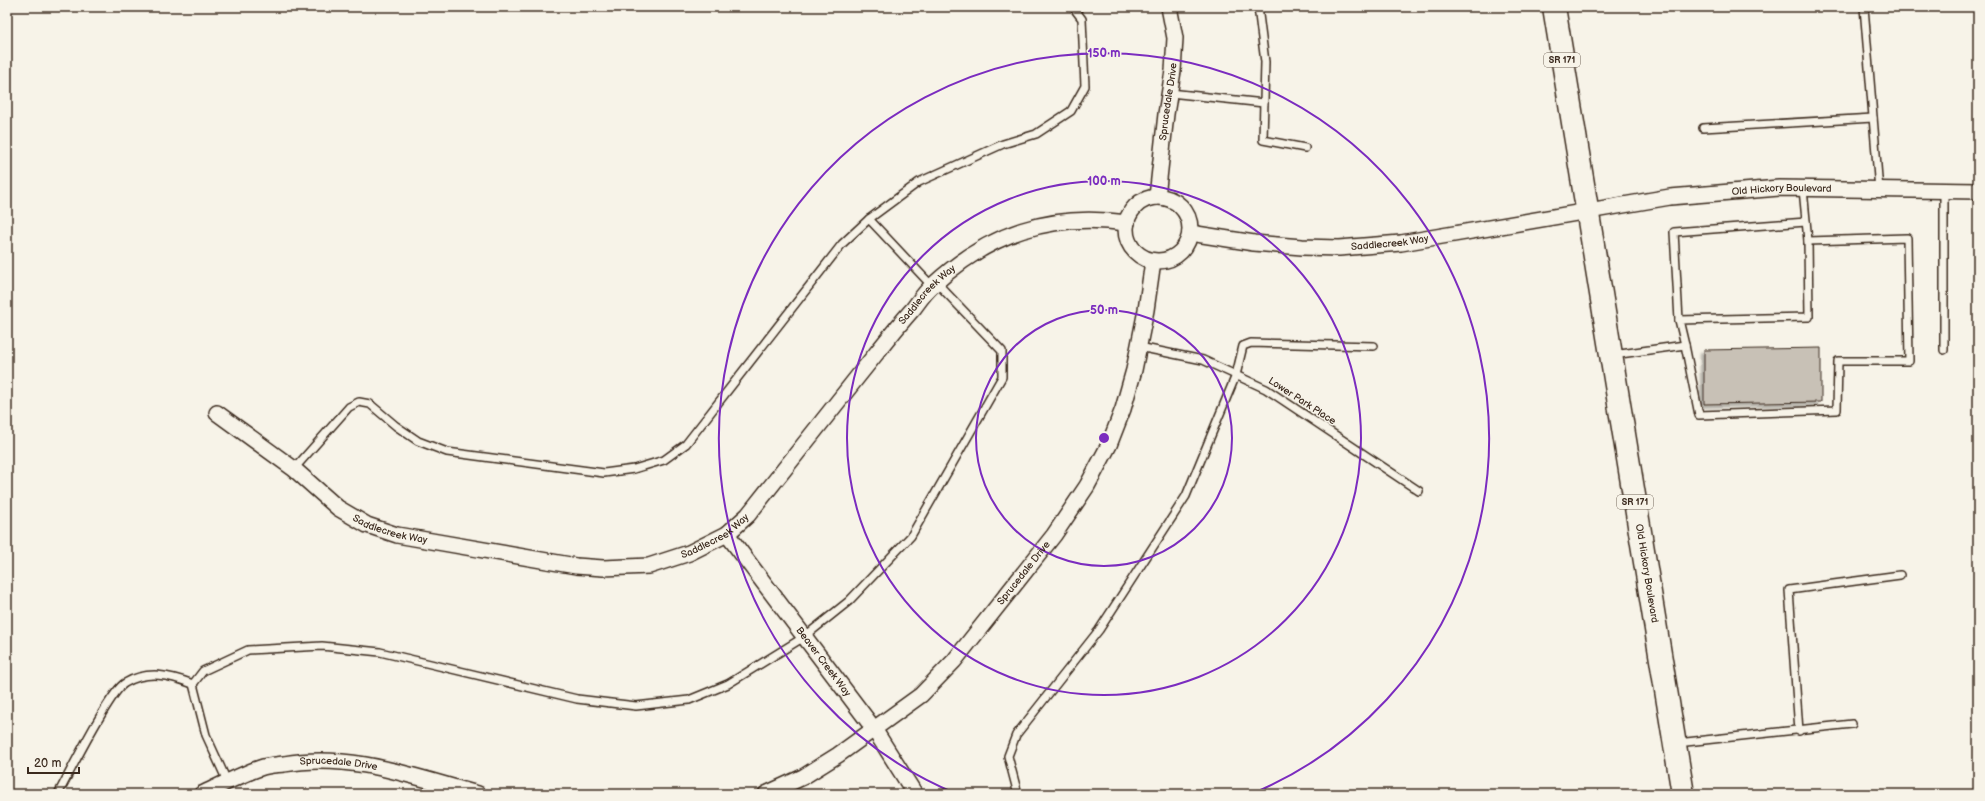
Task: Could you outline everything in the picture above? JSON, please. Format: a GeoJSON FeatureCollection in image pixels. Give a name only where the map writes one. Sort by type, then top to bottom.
{"type":"FeatureCollection","features":[{"type":"Feature","properties":{"kind":"main road","name":"Old Hickory Boulevard"},"geometry":{"type":"LineString","coordinates":[[1554,7],[1683,794]]}},
{"type":"Feature","properties":{"kind":"street","name":"Sprucedale Drive"},"geometry":{"type":"LineString","coordinates":[[1157,197],[1174,71],[1175,38],[1169,7]]}},
{"type":"Feature","properties":{"kind":"street","name":"Old Hickory Boulevard"},"geometry":{"type":"LineString","coordinates":[[1587,210],[1670,197],[1780,188],[1978,191]]}},
{"type":"Feature","properties":{"kind":"street"},"geometry":{"type":"LineString","coordinates":[[1157,197],[1169,198],[1180,205],[1188,215],[1190,233],[1186,245],[1178,255],[1166,260],[1153,261],[1142,257],[1134,250],[1126,234],[1127,223],[1135,206],[1145,200],[1157,197]]}},
{"type":"Feature","properties":{"kind":"street","name":"Saddlecreek Way"},"geometry":{"type":"LineString","coordinates":[[1190,233],[1254,243],[1339,248],[1400,243],[1587,210]]}},
{"type":"Feature","properties":{"kind":"street","name":"Saddlecreek Way"},"geometry":{"type":"LineString","coordinates":[[217,413],[294,469],[338,508],[367,525],[397,535],[576,566],[603,568],[649,566],[689,554],[727,534],[748,515],[934,284],[960,262],[993,241],[1034,226],[1069,220],[1105,220],[1127,223]]}},
{"type":"Feature","properties":{"kind":"street","name":"Sprucedale Drive"},"geometry":{"type":"LineString","coordinates":[[766,794],[803,777],[838,755],[921,695],[954,661],[1054,535],[1087,486],[1109,445],[1123,409],[1139,347],[1153,261]]}},
{"type":"Feature","properties":{"kind":"street","name":"Beaver Creek Way"},"geometry":{"type":"LineString","coordinates":[[727,534],[874,729],[915,794]]}},
{"type":"Feature","properties":{"kind":"street","name":"Sprucedale Drive"},"geometry":{"type":"LineString","coordinates":[[202,794],[230,788],[261,768],[294,762],[325,760],[357,763],[393,770],[478,794]]}},
{"type":"Feature","properties":{"kind":"lane"},"geometry":{"type":"LineString","coordinates":[[294,469],[349,406],[359,402],[370,404],[396,426],[418,441],[447,452],[604,473],[634,469],[664,460],[686,444],[842,244],[869,219],[919,182],[1003,144],[1036,134],[1071,111],[1085,86],[1082,19],[1073,7]]}},
{"type":"Feature","properties":{"kind":"lane"},"geometry":{"type":"LineString","coordinates":[[1258,7],[1265,62],[1263,140],[1305,148]]}},
{"type":"Feature","properties":{"kind":"lane"},"geometry":{"type":"LineString","coordinates":[[1864,7],[1879,190]]}},
{"type":"Feature","properties":{"kind":"lane"},"geometry":{"type":"LineString","coordinates":[[1170,93],[1264,103]]}},
{"type":"Feature","properties":{"kind":"lane"},"geometry":{"type":"LineString","coordinates":[[1703,128],[1874,118]]}},
{"type":"Feature","properties":{"kind":"lane"},"geometry":{"type":"LineString","coordinates":[[1679,320],[1809,317],[1808,241],[1804,189]]}},
{"type":"Feature","properties":{"kind":"lane"},"geometry":{"type":"LineString","coordinates":[[1944,191],[1944,350]]}},
{"type":"Feature","properties":{"kind":"lane"},"geometry":{"type":"LineString","coordinates":[[193,684],[203,671],[248,650],[322,646],[380,652],[577,699],[636,706],[689,700],[728,684],[804,636],[849,601],[911,536],[1002,377],[1002,351],[869,219]]}},
{"type":"Feature","properties":{"kind":"lane"},"geometry":{"type":"LineString","coordinates":[[1806,222],[1674,232],[1679,320],[1699,415],[1838,410],[1838,361],[1909,361],[1907,238],[1808,241]]}},
{"type":"Feature","properties":{"kind":"lane"},"geometry":{"type":"LineString","coordinates":[[1018,794],[1008,756],[1016,735],[1099,630],[1186,496],[1236,375],[1240,350],[1243,346],[1251,343],[1374,346]]}},
{"type":"Feature","properties":{"kind":"lane"},"geometry":{"type":"LineString","coordinates":[[1611,355],[1684,345]]}},
{"type":"Feature","properties":{"kind":"lane","name":"Lower Park Place"},"geometry":{"type":"LineString","coordinates":[[1139,347],[1202,360],[1266,389],[1419,490]]}},
{"type":"Feature","properties":{"kind":"lane"},"geometry":{"type":"LineString","coordinates":[[1799,731],[1789,590],[1900,575]]}},
{"type":"Feature","properties":{"kind":"lane"},"geometry":{"type":"LineString","coordinates":[[58,794],[106,707],[123,684],[141,676],[161,674],[193,684]]}},
{"type":"Feature","properties":{"kind":"lane"},"geometry":{"type":"LineString","coordinates":[[193,684],[206,735],[230,788]]}},
{"type":"Feature","properties":{"kind":"lane"},"geometry":{"type":"LineString","coordinates":[[1675,743],[1799,731],[1852,724]]}},
{"type":"Feature","properties":{"kind":"building"},"geometry":{"type":"Polygon","coordinates":[[[1821,348],[1821,402],[1704,404],[1704,350],[1821,348]]]}}]}
